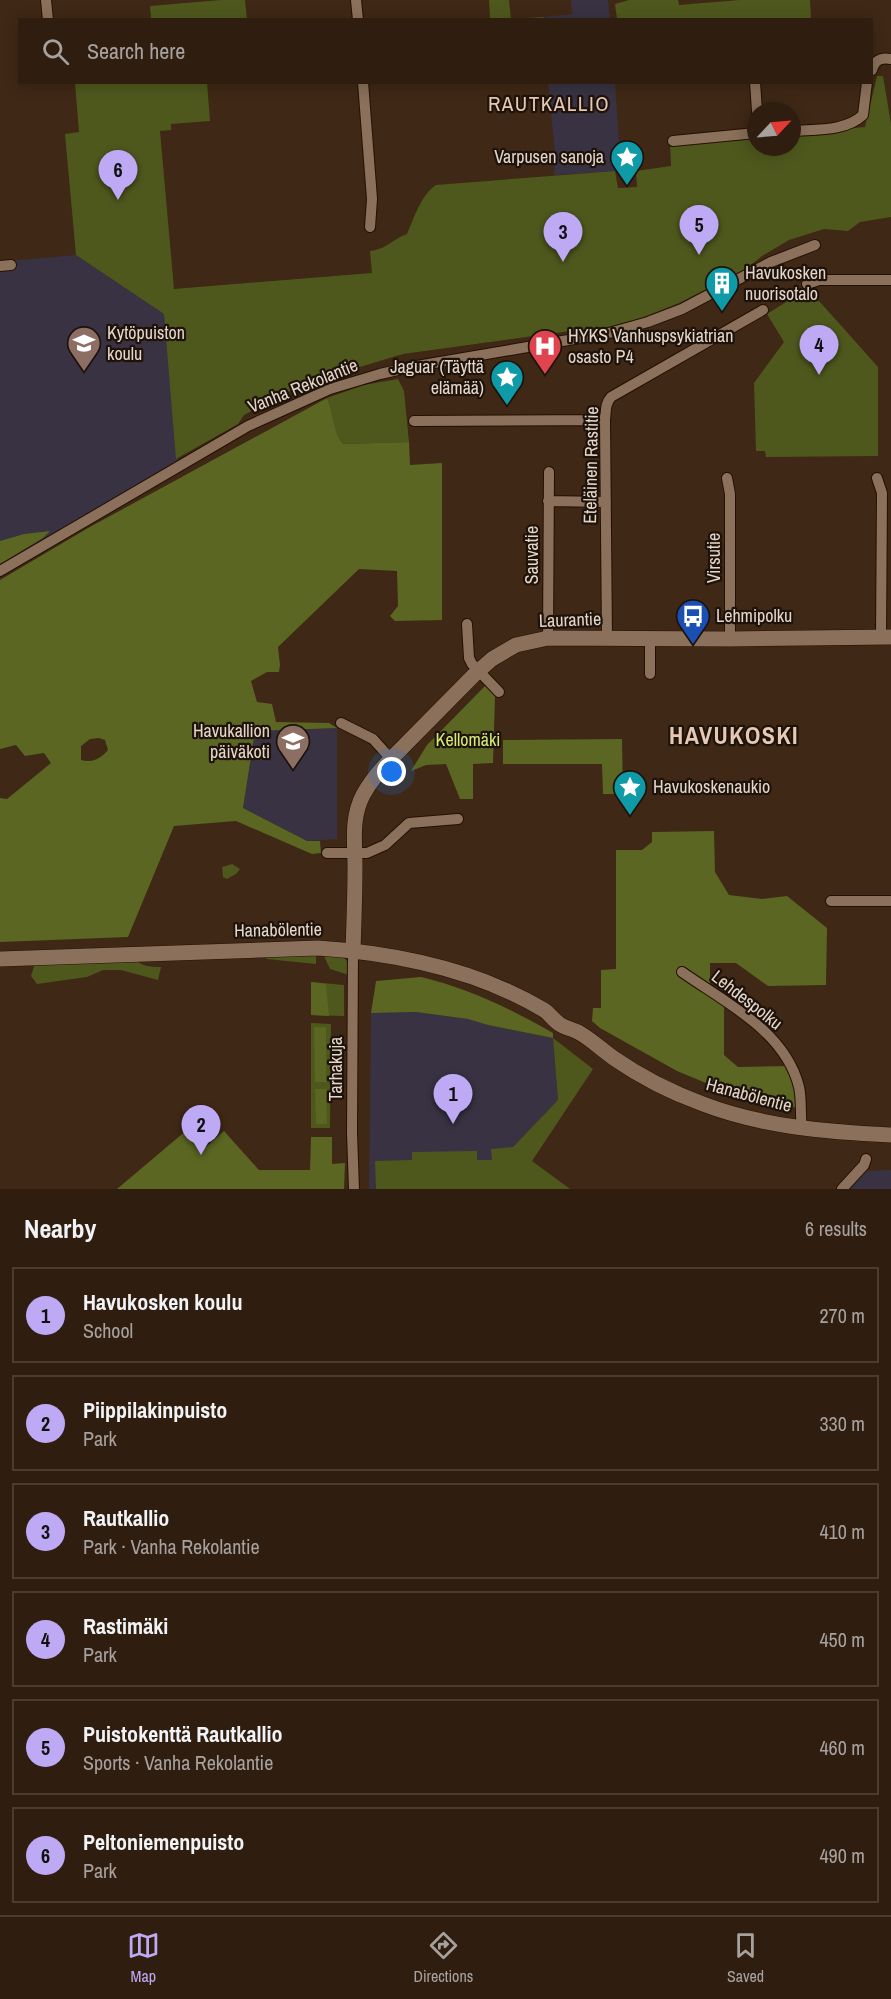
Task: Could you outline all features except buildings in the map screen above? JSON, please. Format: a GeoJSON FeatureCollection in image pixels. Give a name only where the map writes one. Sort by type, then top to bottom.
{"type":"FeatureCollection","features":[{"type":"Feature","properties":{"kind":"main road","name":"Laurantie"},"geometry":{"type":"LineString","coordinates":[[353,950],[355,854],[353,836],[363,795],[391,759],[478,671],[498,655],[516,645],[548,638],[886,637]]}},
{"type":"Feature","properties":{"kind":"main road","name":"Hanabölentie"},"geometry":{"type":"LineString","coordinates":[[0,958],[318,948],[353,950],[410,960],[446,969],[515,995],[546,1012],[561,1025],[578,1032],[616,1060],[673,1092],[705,1105],[755,1120],[802,1129],[891,1135]]}},
{"type":"Feature","properties":{"kind":"street"},"geometry":{"type":"LineString","coordinates":[[46,0],[48,18]]}},
{"type":"Feature","properties":{"kind":"street"},"geometry":{"type":"LineString","coordinates":[[356,0],[357,18]]}},
{"type":"Feature","properties":{"kind":"street"},"geometry":{"type":"LineString","coordinates":[[873,66],[878,60],[891,59]]}},
{"type":"Feature","properties":{"kind":"street"},"geometry":{"type":"LineString","coordinates":[[363,84],[372,200],[370,227]]}},
{"type":"Feature","properties":{"kind":"street"},"geometry":{"type":"LineString","coordinates":[[755,84],[756,102]]}},
{"type":"Feature","properties":{"kind":"street"},"geometry":{"type":"LineString","coordinates":[[801,129],[839,127],[855,122],[863,115],[867,84]]}},
{"type":"Feature","properties":{"kind":"street"},"geometry":{"type":"LineString","coordinates":[[673,141],[747,134]]}},
{"type":"Feature","properties":{"kind":"street","name":"Vanha Rekolantie"},"geometry":{"type":"LineString","coordinates":[[0,571],[221,441],[330,389],[411,366],[609,333],[648,322],[682,309],[771,262],[815,245]]}},
{"type":"Feature","properties":{"kind":"street"},"geometry":{"type":"LineString","coordinates":[[807,284],[819,280],[891,280]]}},
{"type":"Feature","properties":{"kind":"street","name":"Eteläinen Rastitie"},"geometry":{"type":"LineString","coordinates":[[607,638],[606,406],[611,397],[763,310]]}},
{"type":"Feature","properties":{"kind":"street"},"geometry":{"type":"LineString","coordinates":[[414,421],[606,420]]}},
{"type":"Feature","properties":{"kind":"street","name":"Sauvatie"},"geometry":{"type":"LineString","coordinates":[[548,638],[549,472]]}},
{"type":"Feature","properties":{"kind":"street","name":"Virsutie"},"geometry":{"type":"LineString","coordinates":[[727,478],[730,494],[730,639]]}},
{"type":"Feature","properties":{"kind":"street"},"geometry":{"type":"LineString","coordinates":[[877,478],[882,494],[886,637]]}},
{"type":"Feature","properties":{"kind":"street"},"geometry":{"type":"LineString","coordinates":[[549,501],[606,501]]}},
{"type":"Feature","properties":{"kind":"street"},"geometry":{"type":"LineString","coordinates":[[467,624],[469,658],[478,671],[499,692]]}},
{"type":"Feature","properties":{"kind":"street"},"geometry":{"type":"LineString","coordinates":[[650,639],[650,674]]}},
{"type":"Feature","properties":{"kind":"street"},"geometry":{"type":"LineString","coordinates":[[340,723],[373,739],[391,759]]}},
{"type":"Feature","properties":{"kind":"street"},"geometry":{"type":"LineString","coordinates":[[327,854],[367,853],[379,849],[409,823],[458,819]]}},
{"type":"Feature","properties":{"kind":"street"},"geometry":{"type":"LineString","coordinates":[[831,901],[891,901]]}},
{"type":"Feature","properties":{"kind":"street","name":"Tarhakuja"},"geometry":{"type":"LineString","coordinates":[[353,950],[354,1189]]}},
{"type":"Feature","properties":{"kind":"street","name":"Lehdespolku"},"geometry":{"type":"LineString","coordinates":[[682,972],[750,1019],[778,1045],[793,1070],[799,1088],[802,1129]]}},
{"type":"Feature","properties":{"kind":"street"},"geometry":{"type":"LineString","coordinates":[[842,1189],[864,1165],[866,1159]]}},
{"type":"Feature","properties":{"kind":"shaded area"},"geometry":{"type":"Polygon","coordinates":[[[571,0],[608,0],[610,18],[544,18],[572,14],[571,0]]]}},
{"type":"Feature","properties":{"kind":"shaded area"},"geometry":{"type":"Polygon","coordinates":[[[548,84],[615,84],[619,141],[614,150],[615,171],[554,175],[555,153],[548,84]]]}},
{"type":"Feature","properties":{"kind":"shaded area","name":"Kytöpuiston koulu"},"geometry":{"type":"Polygon","coordinates":[[[76,255],[164,314],[178,464],[0,564],[0,270],[8,261],[76,255]]]}},
{"type":"Feature","properties":{"kind":"shaded area","name":"Havukallion päiväkoti"},"geometry":{"type":"Polygon","coordinates":[[[337,728],[337,839],[307,841],[243,808],[255,731],[337,728]]]}},
{"type":"Feature","properties":{"kind":"shaded area"},"geometry":{"type":"Polygon","coordinates":[[[416,1012],[468,1019],[553,1038],[558,1100],[513,1147],[512,1189],[369,1189],[371,1013],[416,1012]]]}},
{"type":"Feature","properties":{"kind":"shaded area"},"geometry":{"type":"Polygon","coordinates":[[[891,1170],[891,1189],[847,1189],[862,1171],[891,1170]]]}},
{"type":"Feature","properties":{"kind":"green space"},"geometry":{"type":"Polygon","coordinates":[[[245,0],[247,18],[151,18],[150,6],[245,0]]]}},
{"type":"Feature","properties":{"kind":"green space"},"geometry":{"type":"Polygon","coordinates":[[[489,0],[509,0],[511,18],[490,18],[489,0]]]}},
{"type":"Feature","properties":{"kind":"green space"},"geometry":{"type":"Polygon","coordinates":[[[629,0],[678,0],[679,5],[739,0],[810,0],[811,18],[617,18],[615,4],[629,0]]]}},
{"type":"Feature","properties":{"kind":"green space"},"geometry":{"type":"Polygon","coordinates":[[[877,76],[883,76],[891,124],[891,217],[860,222],[848,231],[824,229],[789,240],[747,268],[679,303],[636,320],[605,328],[403,354],[330,376],[317,377],[244,415],[238,424],[176,459],[164,314],[76,255],[65,134],[79,132],[75,84],[207,84],[210,121],[171,124],[171,130],[160,131],[174,289],[372,273],[370,251],[381,248],[407,234],[422,201],[436,185],[615,171],[618,188],[637,187],[636,171],[671,166],[670,143],[747,137],[747,156],[801,156],[801,132],[865,127],[877,76]]]}},
{"type":"Feature","properties":{"kind":"green space"},"geometry":{"type":"Polygon","coordinates":[[[802,292],[820,302],[878,367],[878,456],[766,457],[765,451],[756,451],[754,383],[784,342],[767,314],[802,292]]]}},
{"type":"Feature","properties":{"kind":"green space"},"geometry":{"type":"Polygon","coordinates":[[[398,379],[404,391],[409,442],[343,444],[327,398],[364,385],[398,379]]]}},
{"type":"Feature","properties":{"kind":"green space"},"geometry":{"type":"Polygon","coordinates":[[[327,398],[343,444],[409,442],[410,465],[442,463],[442,620],[395,621],[390,616],[398,606],[397,571],[359,569],[278,647],[279,672],[267,672],[251,681],[257,702],[272,704],[276,722],[329,723],[337,728],[255,731],[243,808],[307,841],[320,841],[321,853],[312,854],[236,821],[174,826],[128,937],[0,942],[0,798],[7,799],[51,763],[44,753],[25,756],[16,745],[0,749],[0,580],[88,528],[327,398]],[[90,739],[81,746],[81,760],[93,761],[102,756],[108,750],[105,740],[90,739]]]}},
{"type":"Feature","properties":{"kind":"green space"},"geometry":{"type":"Polygon","coordinates":[[[50,531],[43,538],[0,564],[0,541],[24,534],[50,531]]]}},
{"type":"Feature","properties":{"kind":"green space","name":"Kellomäki"},"geometry":{"type":"Polygon","coordinates":[[[486,685],[495,696],[493,763],[473,764],[473,799],[460,799],[446,764],[426,765],[411,771],[427,745],[486,685]]]}},
{"type":"Feature","properties":{"kind":"green space"},"geometry":{"type":"Polygon","coordinates":[[[622,739],[623,794],[603,794],[602,764],[503,764],[503,740],[622,739]]]}},
{"type":"Feature","properties":{"kind":"green space"},"geometry":{"type":"Polygon","coordinates":[[[714,831],[715,872],[729,895],[762,899],[787,896],[827,928],[826,985],[768,986],[736,963],[710,963],[710,986],[724,1004],[724,1055],[738,1067],[790,1066],[798,1108],[730,1093],[677,1071],[600,1028],[592,1021],[593,1008],[601,1008],[601,970],[616,969],[616,850],[642,850],[652,842],[652,832],[714,831]]]}},
{"type":"Feature","properties":{"kind":"green space"},"geometry":{"type":"Polygon","coordinates":[[[232,864],[240,869],[227,879],[223,877],[222,867],[232,864]]]}},
{"type":"Feature","properties":{"kind":"green space"},"geometry":{"type":"Polygon","coordinates":[[[265,954],[316,954],[316,964],[267,959],[265,954]]]}},
{"type":"Feature","properties":{"kind":"green space"},"geometry":{"type":"Polygon","coordinates":[[[323,954],[343,957],[348,963],[349,975],[330,969],[323,954]]]}},
{"type":"Feature","properties":{"kind":"green space"},"geometry":{"type":"Polygon","coordinates":[[[136,959],[150,967],[161,967],[158,980],[121,970],[103,970],[87,977],[37,984],[31,976],[35,963],[136,959]]]}},
{"type":"Feature","properties":{"kind":"green space"},"geometry":{"type":"Polygon","coordinates":[[[421,977],[456,987],[505,1008],[553,1033],[553,1038],[468,1019],[416,1012],[371,1013],[376,981],[421,977]]]}},
{"type":"Feature","properties":{"kind":"green space"},"geometry":{"type":"Polygon","coordinates":[[[311,982],[344,985],[344,1016],[311,1015],[311,982]]]}},
{"type":"Feature","properties":{"kind":"green space"},"geometry":{"type":"Polygon","coordinates":[[[311,982],[326,984],[329,1016],[311,1015],[311,982]]]}},
{"type":"Feature","properties":{"kind":"green space"},"geometry":{"type":"Polygon","coordinates":[[[311,1023],[331,1024],[330,1128],[311,1128],[311,1023]]]}},
{"type":"Feature","properties":{"kind":"green space"},"geometry":{"type":"Polygon","coordinates":[[[314,1027],[326,1027],[326,1082],[315,1082],[314,1027]]]}},
{"type":"Feature","properties":{"kind":"green space"},"geometry":{"type":"Polygon","coordinates":[[[553,1038],[593,1069],[532,1161],[570,1189],[376,1189],[375,1161],[412,1160],[412,1152],[477,1151],[477,1160],[492,1160],[491,1149],[513,1147],[558,1100],[553,1038]]]}},
{"type":"Feature","properties":{"kind":"green space"},"geometry":{"type":"Polygon","coordinates":[[[315,1089],[326,1089],[327,1124],[316,1124],[315,1089]]]}},
{"type":"Feature","properties":{"kind":"green space"},"geometry":{"type":"Polygon","coordinates":[[[188,1129],[206,1147],[224,1131],[259,1170],[310,1170],[311,1137],[332,1137],[332,1164],[345,1163],[344,1189],[117,1189],[188,1129]]]}},
{"type":"Feature","properties":{"kind":"place","name":"Varpusen sanoja"},"geometry":{"type":"Point","coordinates":[627,186]}},
{"type":"Feature","properties":{"kind":"place","name":"Peltoniemenpuisto"},"geometry":{"type":"Point","coordinates":[118,200]}},
{"type":"Feature","properties":{"kind":"place","name":"Puistokenttä Rautkallio"},"geometry":{"type":"Point","coordinates":[699,255]}},
{"type":"Feature","properties":{"kind":"place","name":"Rautkallio"},"geometry":{"type":"Point","coordinates":[563,262]}},
{"type":"Feature","properties":{"kind":"place","name":"Havukosken nuorisotalo"},"geometry":{"type":"Point","coordinates":[722,312]}},
{"type":"Feature","properties":{"kind":"place","name":"Kytöpuiston koulu"},"geometry":{"type":"Point","coordinates":[84,372]}},
{"type":"Feature","properties":{"kind":"place","name":"HYKS Vanhuspsykiatrian osasto P4"},"geometry":{"type":"Point","coordinates":[545,375]}},
{"type":"Feature","properties":{"kind":"place","name":"Rastimäki"},"geometry":{"type":"Point","coordinates":[819,375]}},
{"type":"Feature","properties":{"kind":"place","name":"Jaguar (Täyttä elämää)"},"geometry":{"type":"Point","coordinates":[507,406]}},
{"type":"Feature","properties":{"kind":"place","name":"Lehmipolku"},"geometry":{"type":"Point","coordinates":[693,645]}},
{"type":"Feature","properties":{"kind":"place","name":"Havukallion päiväkoti"},"geometry":{"type":"Point","coordinates":[293,770]}},
{"type":"Feature","properties":{"kind":"place","name":"Havukoskenaukio"},"geometry":{"type":"Point","coordinates":[630,816]}},
{"type":"Feature","properties":{"kind":"place","name":"Havukosken koulu"},"geometry":{"type":"Point","coordinates":[453,1124]}},
{"type":"Feature","properties":{"kind":"place","name":"Piippilakinpuisto"},"geometry":{"type":"Point","coordinates":[201,1155]}},
{"type":"Feature","properties":{"kind":"district","name":"RAUTKALLIO"},"geometry":{"type":"Point","coordinates":[549,104]}},
{"type":"Feature","properties":{"kind":"district","name":"HAVUKOSKI"},"geometry":{"type":"Point","coordinates":[734,736]}}]}
